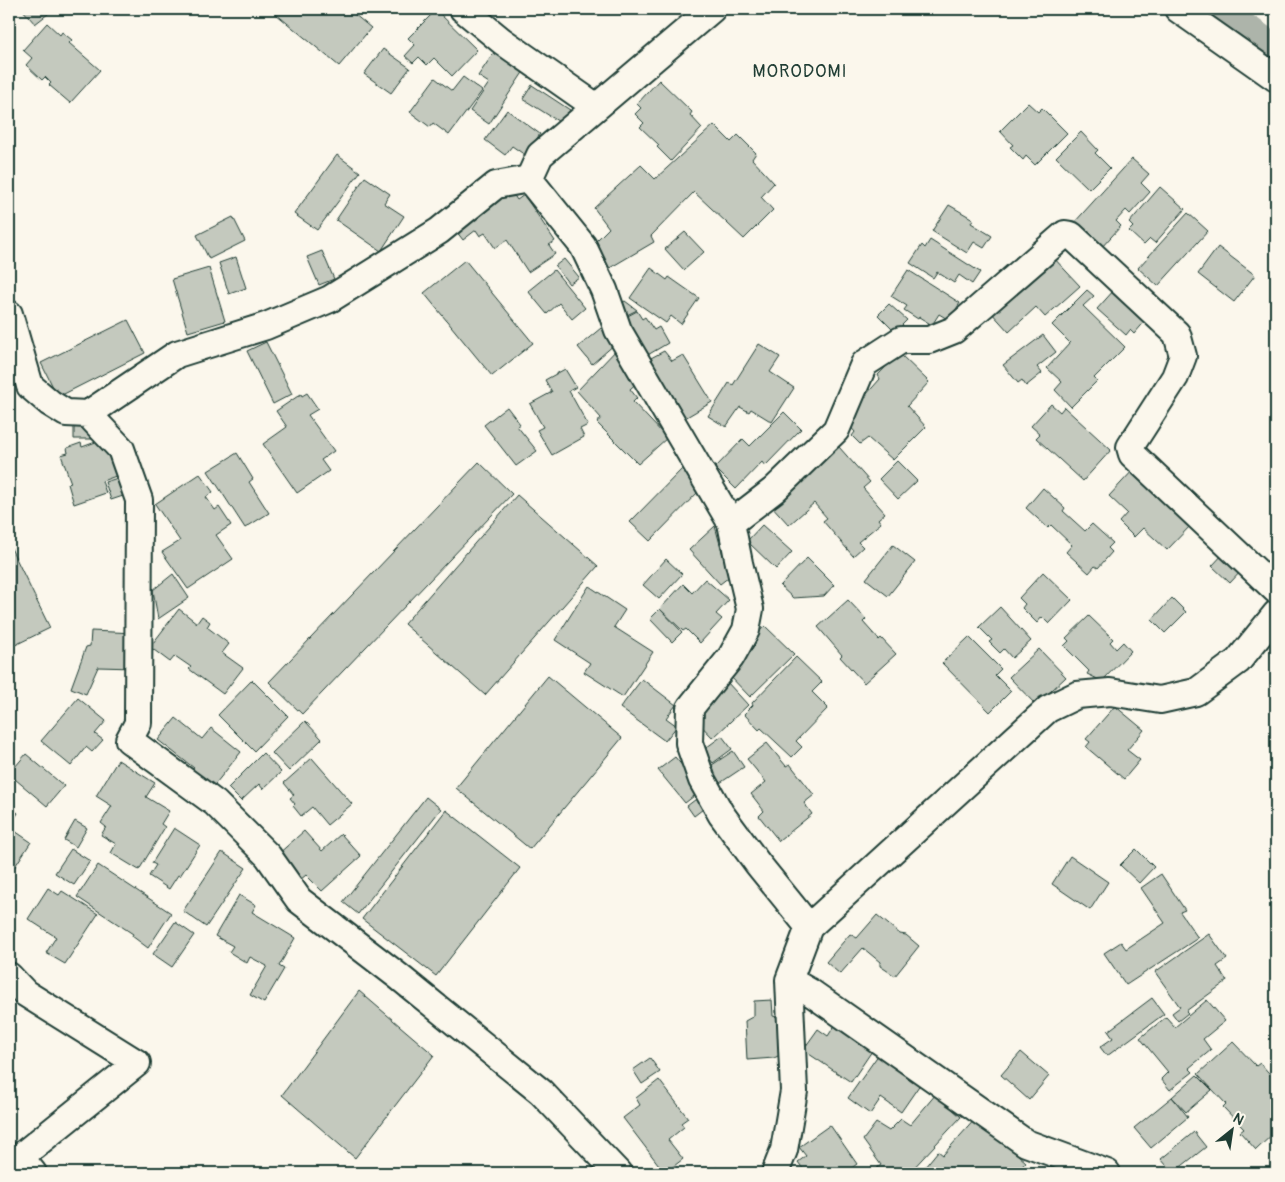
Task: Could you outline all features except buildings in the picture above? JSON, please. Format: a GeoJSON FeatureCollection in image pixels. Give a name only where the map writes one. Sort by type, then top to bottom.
{"type":"FeatureCollection","features":[{"type":"Feature","properties":{"kind":"street"},"geometry":{"type":"LineString","coordinates":[[463,9],[502,41],[595,106]]}},
{"type":"Feature","properties":{"kind":"street"},"geometry":{"type":"LineString","coordinates":[[530,179],[540,155],[595,106],[712,9]]}},
{"type":"Feature","properties":{"kind":"street"},"geometry":{"type":"LineString","coordinates":[[1178,9],[1276,78]]}},
{"type":"Feature","properties":{"kind":"street"},"geometry":{"type":"LineString","coordinates":[[9,314],[30,386],[50,403],[66,413],[88,414],[177,354],[266,326],[330,298],[439,231],[496,185],[530,179]]}},
{"type":"Feature","properties":{"kind":"street"},"geometry":{"type":"LineString","coordinates":[[530,179],[583,246],[604,290],[618,330],[731,523],[750,609],[746,630],[731,657],[690,708],[689,743],[702,780],[721,814],[758,864],[809,927]]}},
{"type":"Feature","properties":{"kind":"street"},"geometry":{"type":"LineString","coordinates":[[731,523],[774,490],[836,430],[864,364],[901,340],[929,340],[954,330],[1065,234],[1071,235],[1177,334],[1183,356],[1175,377],[1130,447],[1132,454],[1276,590]]}},
{"type":"Feature","properties":{"kind":"street"},"geometry":{"type":"LineString","coordinates":[[88,414],[121,448],[139,500],[138,723],[129,740],[215,803],[268,856],[299,900],[398,976],[541,1092],[618,1173]]}},
{"type":"Feature","properties":{"kind":"street"},"geometry":{"type":"LineString","coordinates":[[775,1173],[784,1150],[794,1091],[789,980],[809,927],[1048,709],[1078,695],[1086,694],[1110,692],[1160,700],[1196,692],[1238,661],[1276,614]]}},
{"type":"Feature","properties":{"kind":"street"},"geometry":{"type":"LineString","coordinates":[[9,976],[26,993],[137,1063],[20,1157],[34,1173]]}},
{"type":"Feature","properties":{"kind":"street"},"geometry":{"type":"LineString","coordinates":[[789,980],[810,992],[1026,1143],[1107,1173]]}},
{"type":"Feature","properties":{"kind":"waterway"},"geometry":{"type":"LineString","coordinates":[[1218,9],[1276,49]]}},
{"type":"Feature","properties":{"kind":"district","name":"MORODOMI"},"geometry":{"type":"Point","coordinates":[800,71]}}]}
